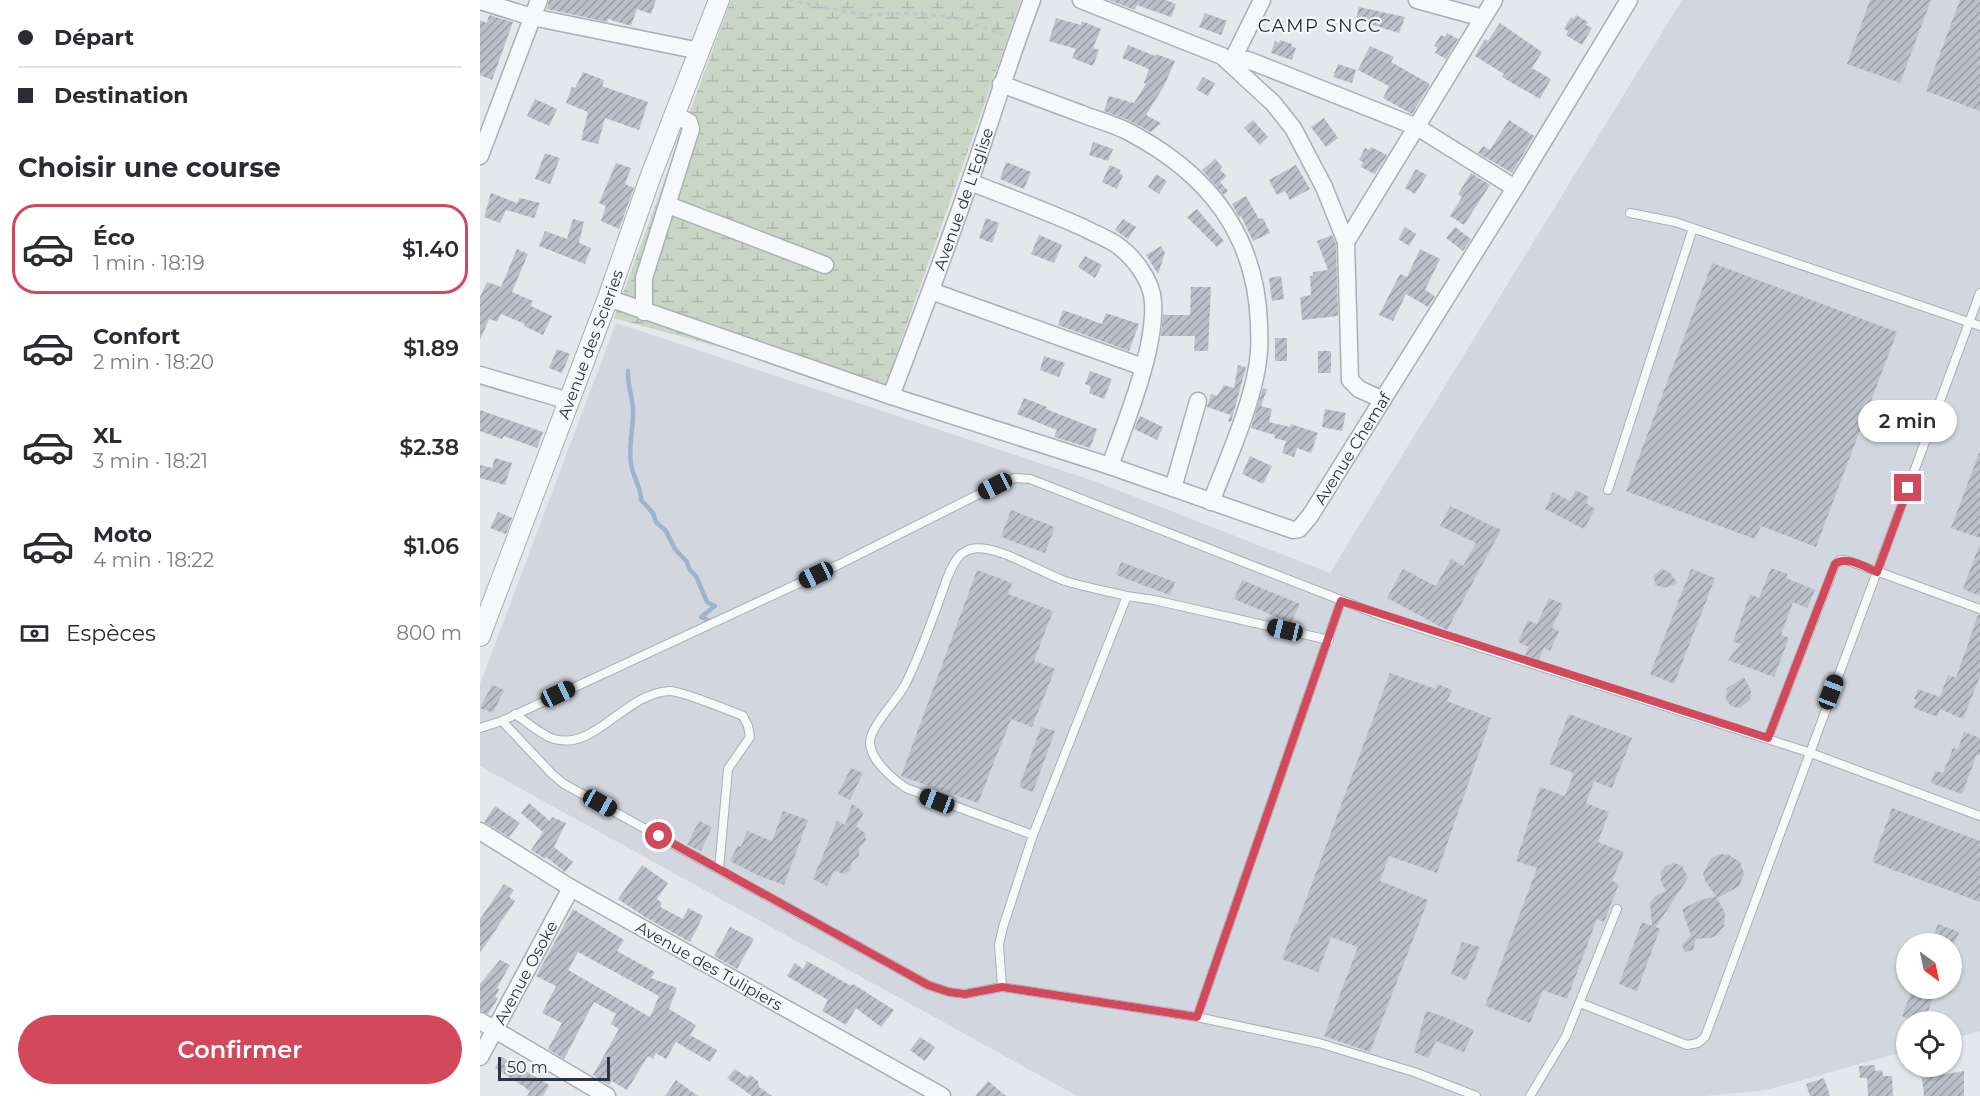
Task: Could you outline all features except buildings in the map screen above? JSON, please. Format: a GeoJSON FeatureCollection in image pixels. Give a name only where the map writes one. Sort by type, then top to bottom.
{"type":"FeatureCollection","features":[{"type":"Feature","properties":{"kind":"street"},"geometry":{"type":"LineString","coordinates":[[480,156],[538,0]]}},
{"type":"Feature","properties":{"kind":"street","name":"Avenue des Scieries"},"geometry":{"type":"LineString","coordinates":[[480,636],[719,0]]}},
{"type":"Feature","properties":{"kind":"street","name":"Avenue de L'Eglise"},"geometry":{"type":"LineString","coordinates":[[891,396],[931,291],[1032,0]]}},
{"type":"Feature","properties":{"kind":"street"},"geometry":{"type":"LineString","coordinates":[[1081,0],[1212,51],[1231,63],[1273,103],[1293,128],[1324,187],[1346,242],[1348,374],[1354,386],[1383,400]]}},
{"type":"Feature","properties":{"kind":"street"},"geometry":{"type":"LineString","coordinates":[[1231,63],[1262,0]]}},
{"type":"Feature","properties":{"kind":"street"},"geometry":{"type":"LineString","coordinates":[[1417,0],[1483,18]]}},
{"type":"Feature","properties":{"kind":"street"},"geometry":{"type":"LineString","coordinates":[[1346,242],[1494,0]]}},
{"type":"Feature","properties":{"kind":"street","name":"Avenue Chemaf"},"geometry":{"type":"LineString","coordinates":[[608,298],[891,396],[1110,466],[1287,530],[1299,529],[1310,516],[1383,400],[1629,0]]}},
{"type":"Feature","properties":{"kind":"street"},"geometry":{"type":"LineString","coordinates":[[480,1],[532,17],[700,51]]}},
{"type":"Feature","properties":{"kind":"street"},"geometry":{"type":"LineString","coordinates":[[1231,63],[1248,60],[1417,127],[1515,188]]}},
{"type":"Feature","properties":{"kind":"street"},"geometry":{"type":"LineString","coordinates":[[1001,84],[1127,131],[1151,145],[1179,164],[1205,188],[1224,210],[1240,237],[1249,260],[1256,290],[1260,351],[1253,385],[1211,502]]}},
{"type":"Feature","properties":{"kind":"street"},"geometry":{"type":"LineString","coordinates":[[644,312],[644,278],[691,129],[689,122],[675,115]]}},
{"type":"Feature","properties":{"kind":"street"},"geometry":{"type":"LineString","coordinates":[[969,182],[1064,219],[1109,241],[1127,254],[1144,276],[1151,290],[1153,303],[1148,349],[1110,466]]}},
{"type":"Feature","properties":{"kind":"street"},"geometry":{"type":"LineString","coordinates":[[668,205],[825,265]]}},
{"type":"Feature","properties":{"kind":"street"},"geometry":{"type":"LineString","coordinates":[[931,291],[1143,367]]}},
{"type":"Feature","properties":{"kind":"street"},"geometry":{"type":"LineString","coordinates":[[480,375],[569,401]]}},
{"type":"Feature","properties":{"kind":"street"},"geometry":{"type":"LineString","coordinates":[[1173,488],[1198,401]]}},
{"type":"Feature","properties":{"kind":"street","name":"Avenue des Tulipiers"},"geometry":{"type":"LineString","coordinates":[[480,831],[571,888],[942,1096]]}},
{"type":"Feature","properties":{"kind":"street","name":"Avenue Osoke"},"geometry":{"type":"LineString","coordinates":[[480,1057],[487,1025],[571,888]]}},
{"type":"Feature","properties":{"kind":"street"},"geometry":{"type":"LineString","coordinates":[[487,1025],[607,1096]]}},
{"type":"Feature","properties":{"kind":"lane"},"geometry":{"type":"LineString","coordinates":[[1630,213],[1694,228],[1980,326]]}},
{"type":"Feature","properties":{"kind":"lane"},"geometry":{"type":"LineString","coordinates":[[1608,490],[1694,228]]}},
{"type":"Feature","properties":{"kind":"lane"},"geometry":{"type":"LineString","coordinates":[[1580,1003],[1687,1045],[1698,1043],[1704,1037],[1980,293]]}},
{"type":"Feature","properties":{"kind":"lane"},"geometry":{"type":"LineString","coordinates":[[480,728],[502,720],[838,565],[995,486],[1016,478],[1029,479],[1341,601],[1768,738],[1980,816]]}},
{"type":"Feature","properties":{"kind":"lane"},"geometry":{"type":"LineString","coordinates":[[1033,835],[906,788],[896,782],[872,751],[870,741],[875,729],[904,686],[948,578],[956,560],[963,552],[986,549],[1064,580],[1329,640]]}},
{"type":"Feature","properties":{"kind":"lane"},"geometry":{"type":"LineString","coordinates":[[1768,738],[1835,564],[1840,560],[1846,560],[1980,609]]}},
{"type":"Feature","properties":{"kind":"lane"},"geometry":{"type":"LineString","coordinates":[[1002,987],[999,945],[1033,835],[1127,596]]}},
{"type":"Feature","properties":{"kind":"lane"},"geometry":{"type":"LineString","coordinates":[[1197,1017],[1341,601]]}},
{"type":"Feature","properties":{"kind":"lane"},"geometry":{"type":"LineString","coordinates":[[515,714],[552,739],[569,741],[593,733],[635,701],[653,693],[672,691],[743,716],[750,737],[728,768],[719,869]]}},
{"type":"Feature","properties":{"kind":"lane"},"geometry":{"type":"LineString","coordinates":[[502,720],[564,784],[928,985],[949,992],[965,994],[1002,987],[1197,1017],[1319,1043],[1417,1073],[1476,1096]]}},
{"type":"Feature","properties":{"kind":"lane"},"geometry":{"type":"LineString","coordinates":[[1530,1096],[1566,1036],[1617,909]]}},
{"type":"Feature","properties":{"kind":"path"},"geometry":{"type":"LineString","coordinates":[[789,0],[864,15],[908,13],[958,18],[1017,40]]}},
{"type":"Feature","properties":{"kind":"shaded area"},"geometry":{"type":"Polygon","coordinates":[[[1682,0],[1980,0],[1980,1031],[1962,1036],[1962,1011],[1896,1011],[1896,1054],[1766,1090],[1705,1096],[1077,1096],[480,766],[480,684],[616,323],[1094,481],[1330,573],[1682,0]]]}},
{"type":"Feature","properties":{"kind":"green space"},"geometry":{"type":"Polygon","coordinates":[[[731,0],[1021,0],[883,392],[614,318],[731,0]]]}},
{"type":"Feature","properties":{"kind":"waterway"},"geometry":{"type":"LineString","coordinates":[[628,371],[633,408],[630,457],[641,500],[653,513],[656,522],[666,531],[675,549],[687,562],[707,602],[715,606],[701,617],[708,620]]}},
{"type":"Feature","properties":{"kind":"district","name":"CAMP SNCC"},"geometry":{"type":"Point","coordinates":[1320,26]}},
{"type":"Feature","properties":{"kind":"route"},"geometry":{"type":"LineString","coordinates":[[659,836],[928,985],[949,992],[965,994],[1002,987],[1197,1017],[1341,601],[1768,738],[1835,564],[1840,560],[1846,560],[1877,572],[1908,488]]}}]}
